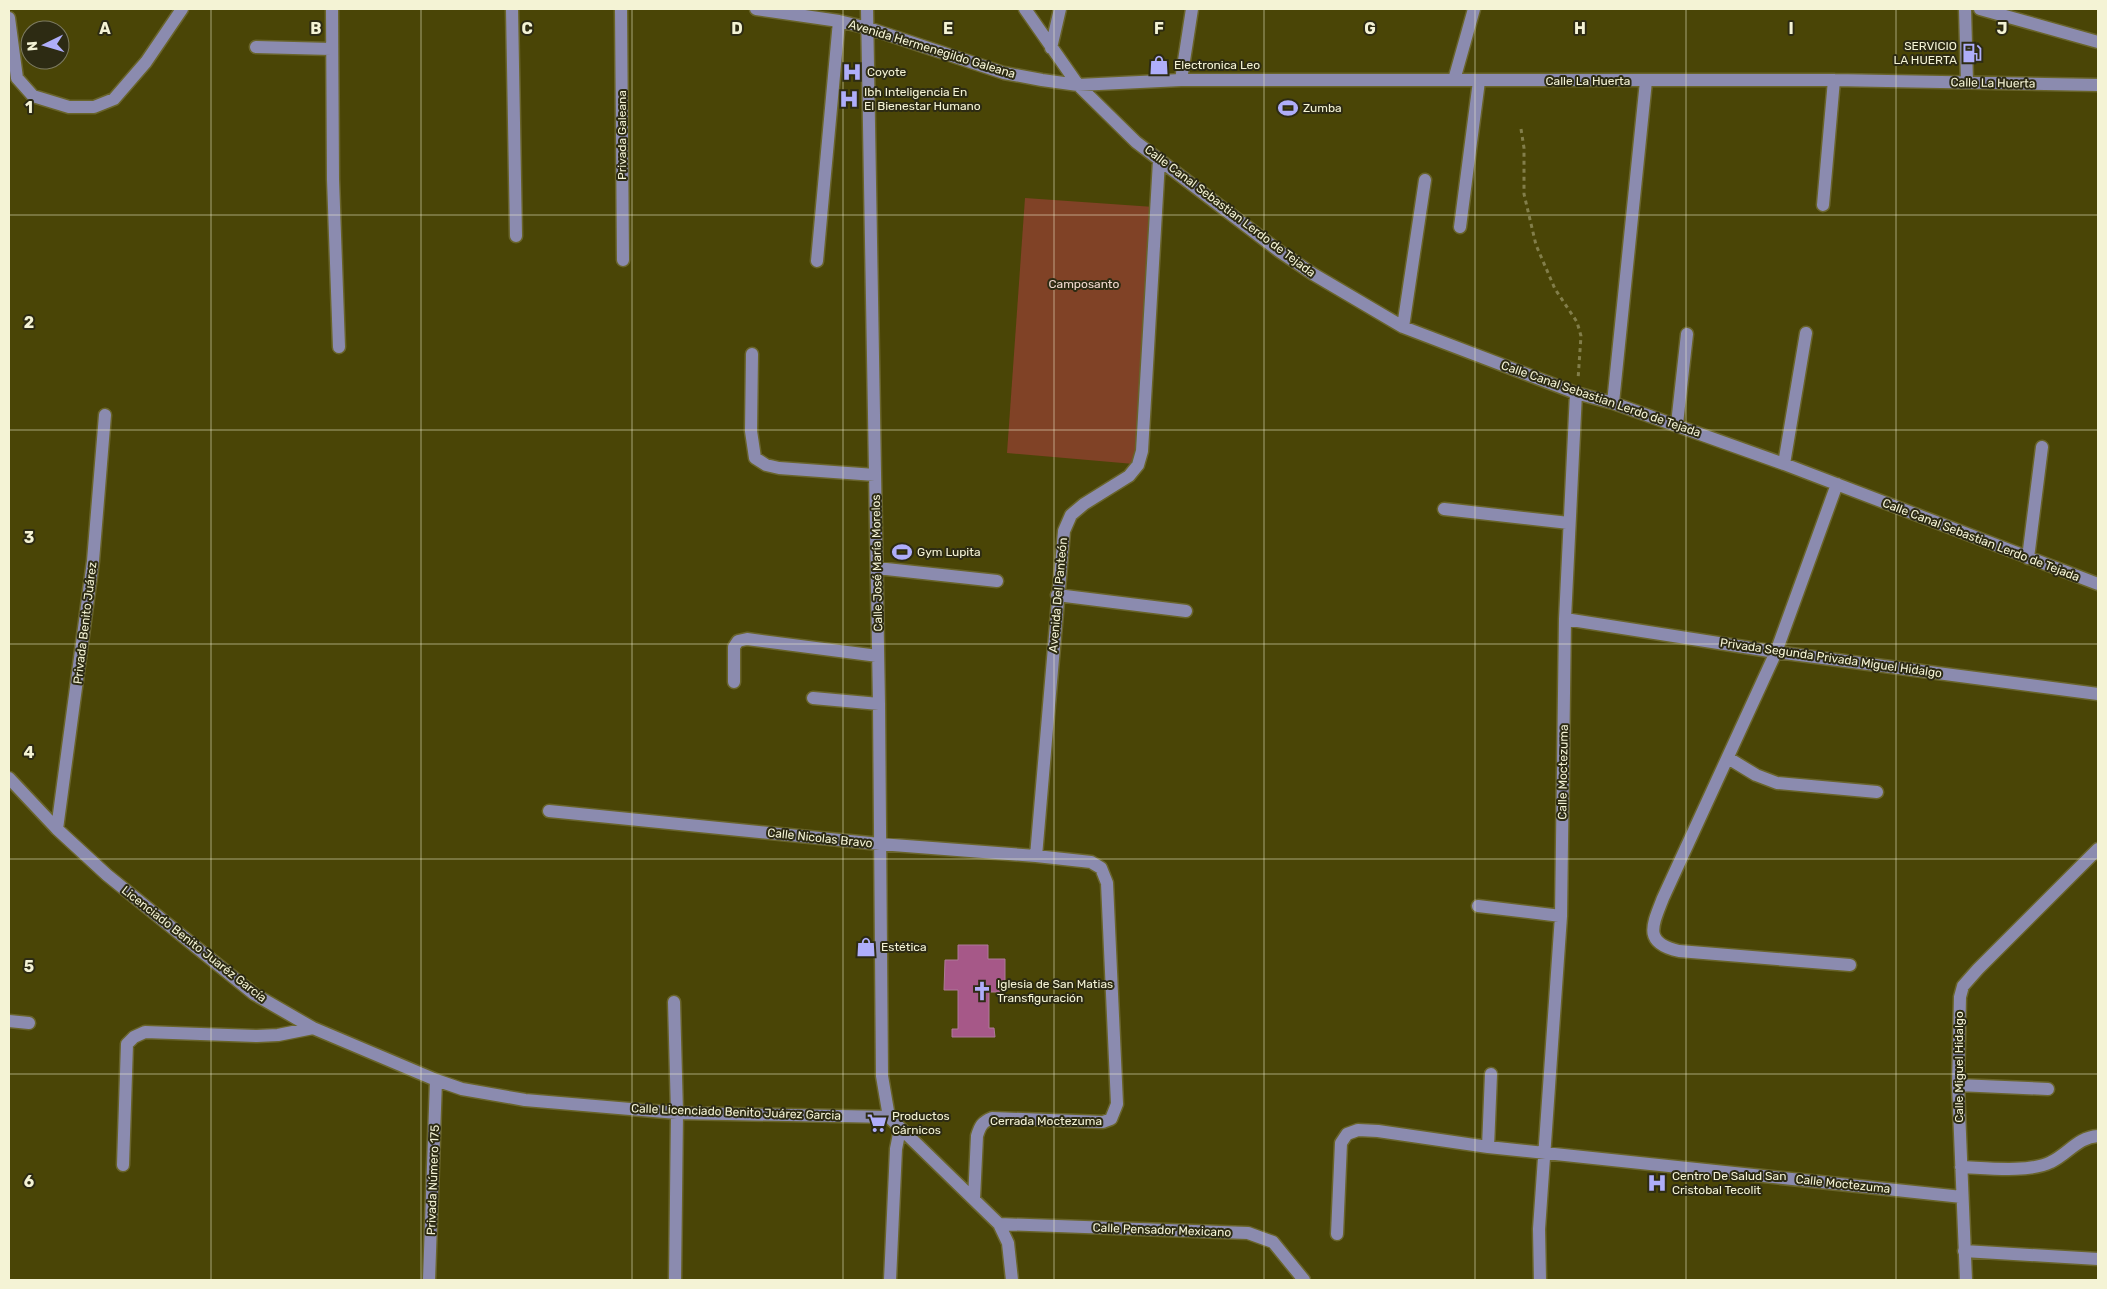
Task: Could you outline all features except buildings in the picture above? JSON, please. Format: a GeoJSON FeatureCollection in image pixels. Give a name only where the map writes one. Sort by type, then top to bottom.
{"type":"FeatureCollection","features":[{"type":"Feature","properties":{"kind":"street"},"geometry":{"type":"LineString","coordinates":[[9,18],[17,78],[33,96],[69,107],[94,107],[114,99],[146,62],[182,9]]}},
{"type":"Feature","properties":{"kind":"street"},"geometry":{"type":"LineString","coordinates":[[332,9],[331,49],[339,347]]}},
{"type":"Feature","properties":{"kind":"street"},"geometry":{"type":"LineString","coordinates":[[512,9],[516,236]]}},
{"type":"Feature","properties":{"kind":"street","name":"Privada Galeana"},"geometry":{"type":"LineString","coordinates":[[621,9],[623,260]]}},
{"type":"Feature","properties":{"kind":"street","name":"Avenida Hermenegildo Galeana"},"geometry":{"type":"LineString","coordinates":[[756,9],[839,21],[868,28],[1004,73],[1078,85]]}},
{"type":"Feature","properties":{"kind":"street","name":"Calle José María Morelos"},"geometry":{"type":"LineString","coordinates":[[867,9],[879,704],[882,1076],[889,1117]]}},
{"type":"Feature","properties":{"kind":"street","name":"Calle Canal Sebastian Lerdo de Tejada"},"geometry":{"type":"LineString","coordinates":[[1026,9],[1078,85],[1159,161],[1286,256],[1403,326],[1576,393],[1676,424],[1784,464],[2098,584]]}},
{"type":"Feature","properties":{"kind":"street"},"geometry":{"type":"LineString","coordinates":[[1052,48],[1060,9]]}},
{"type":"Feature","properties":{"kind":"street"},"geometry":{"type":"LineString","coordinates":[[1180,80],[1192,9]]}},
{"type":"Feature","properties":{"kind":"street"},"geometry":{"type":"LineString","coordinates":[[1454,80],[1474,9]]}},
{"type":"Feature","properties":{"kind":"street"},"geometry":{"type":"LineString","coordinates":[[1965,9],[1967,82]]}},
{"type":"Feature","properties":{"kind":"street"},"geometry":{"type":"LineString","coordinates":[[1980,9],[2098,42]]}},
{"type":"Feature","properties":{"kind":"street"},"geometry":{"type":"LineString","coordinates":[[817,261],[839,21]]}},
{"type":"Feature","properties":{"kind":"street"},"geometry":{"type":"LineString","coordinates":[[256,47],[331,49]]}},
{"type":"Feature","properties":{"kind":"street","name":"Calle La Huerta"},"geometry":{"type":"LineString","coordinates":[[1078,85],[1180,80],[1834,80],[2098,85]]}},
{"type":"Feature","properties":{"kind":"street"},"geometry":{"type":"LineString","coordinates":[[1823,205],[1834,80]]}},
{"type":"Feature","properties":{"kind":"street"},"geometry":{"type":"LineString","coordinates":[[1460,227],[1479,81]]}},
{"type":"Feature","properties":{"kind":"street"},"geometry":{"type":"LineString","coordinates":[[1613,403],[1646,81]]}},
{"type":"Feature","properties":{"kind":"street","name":"Avenida Del Panteón"},"geometry":{"type":"LineString","coordinates":[[1036,856],[1057,594],[1064,531],[1071,515],[1084,504],[1129,476],[1138,465],[1142,451],[1159,161]]}},
{"type":"Feature","properties":{"kind":"street"},"geometry":{"type":"LineString","coordinates":[[1403,326],[1425,180]]}},
{"type":"Feature","properties":{"kind":"street"},"geometry":{"type":"LineString","coordinates":[[1784,464],[1806,333]]}},
{"type":"Feature","properties":{"kind":"street"},"geometry":{"type":"LineString","coordinates":[[1676,424],[1687,334]]}},
{"type":"Feature","properties":{"kind":"street"},"geometry":{"type":"LineString","coordinates":[[752,354],[751,431],[755,458],[766,465],[778,468],[875,476]]}},
{"type":"Feature","properties":{"kind":"street","name":"Calle Moctezuma"},"geometry":{"type":"LineString","coordinates":[[1540,1280],[1539,1229],[1561,916],[1565,619],[1576,393]]}},
{"type":"Feature","properties":{"kind":"street","name":"Privada Benito Juárez"},"geometry":{"type":"LineString","coordinates":[[57,829],[93,561],[105,415]]}},
{"type":"Feature","properties":{"kind":"street"},"geometry":{"type":"LineString","coordinates":[[2028,558],[2042,447]]}},
{"type":"Feature","properties":{"kind":"street"},"geometry":{"type":"LineString","coordinates":[[1837,484],[1776,652],[1663,898],[1653,929],[1655,941],[1662,947],[1679,951],[1850,965]]}},
{"type":"Feature","properties":{"kind":"street"},"geometry":{"type":"LineString","coordinates":[[1444,509],[1569,523]]}},
{"type":"Feature","properties":{"kind":"street"},"geometry":{"type":"LineString","coordinates":[[877,568],[997,581]]}},
{"type":"Feature","properties":{"kind":"street"},"geometry":{"type":"LineString","coordinates":[[1057,594],[1186,610]]}},
{"type":"Feature","properties":{"kind":"street","name":"Privada Segunda Privada Miguel Hidalgo"},"geometry":{"type":"LineString","coordinates":[[1565,619],[1776,652],[2098,694]]}},
{"type":"Feature","properties":{"kind":"street"},"geometry":{"type":"LineString","coordinates":[[734,682],[734,647],[738,641],[747,639],[878,656]]}},
{"type":"Feature","properties":{"kind":"street"},"geometry":{"type":"LineString","coordinates":[[813,698],[879,704]]}},
{"type":"Feature","properties":{"kind":"street"},"geometry":{"type":"LineString","coordinates":[[1728,758],[1756,775],[1777,783],[1877,792]]}},
{"type":"Feature","properties":{"kind":"street","name":"Licenciado Benito Juaréz García"},"geometry":{"type":"LineString","coordinates":[[9,778],[57,829],[156,917],[254,994],[313,1028],[436,1080]]}},
{"type":"Feature","properties":{"kind":"street","name":"Calle Nicolas Bravo"},"geometry":{"type":"LineString","coordinates":[[549,811],[880,844],[1090,862],[1101,868],[1107,883],[1117,1104]]}},
{"type":"Feature","properties":{"kind":"street","name":"Calle Miguel Hidalgo"},"geometry":{"type":"LineString","coordinates":[[1966,1280],[1958,1085],[1958,1012],[1963,986],[2098,849]]}},
{"type":"Feature","properties":{"kind":"street"},"geometry":{"type":"LineString","coordinates":[[1478,906],[1561,916]]}},
{"type":"Feature","properties":{"kind":"street"},"geometry":{"type":"LineString","coordinates":[[674,1002],[677,1113],[675,1280]]}},
{"type":"Feature","properties":{"kind":"street"},"geometry":{"type":"LineString","coordinates":[[9,1021],[29,1023]]}},
{"type":"Feature","properties":{"kind":"street"},"geometry":{"type":"LineString","coordinates":[[124,1165],[127,1044],[134,1036],[145,1032],[278,1035],[313,1028]]}},
{"type":"Feature","properties":{"kind":"street"},"geometry":{"type":"LineString","coordinates":[[1488,1147],[1490,1074]]}},
{"type":"Feature","properties":{"kind":"street","name":"Calle Licenciado Benito Juárez Garcia"},"geometry":{"type":"LineString","coordinates":[[436,1080],[462,1089],[525,1100],[677,1113],[889,1117]]}},
{"type":"Feature","properties":{"kind":"street","name":"Privada Número 175"},"geometry":{"type":"LineString","coordinates":[[429,1280],[436,1080]]}},
{"type":"Feature","properties":{"kind":"street"},"geometry":{"type":"LineString","coordinates":[[1958,1085],[2048,1089]]}},
{"type":"Feature","properties":{"kind":"street","name":"Cerrada Moctezuma"},"geometry":{"type":"LineString","coordinates":[[974,1199],[977,1136],[979,1126],[984,1121],[992,1118],[1102,1122],[1111,1120],[1117,1104]]}},
{"type":"Feature","properties":{"kind":"street"},"geometry":{"type":"LineString","coordinates":[[889,1117],[999,1224],[1008,1243],[1012,1280]]}},
{"type":"Feature","properties":{"kind":"street"},"geometry":{"type":"LineString","coordinates":[[890,1280],[896,1149],[900,1129]]}},
{"type":"Feature","properties":{"kind":"street","name":"Calle Moctezuma"},"geometry":{"type":"LineString","coordinates":[[1337,1234],[1341,1143],[1347,1134],[1358,1130],[1378,1131],[1488,1147],[1545,1151],[1962,1197]]}},
{"type":"Feature","properties":{"kind":"street"},"geometry":{"type":"LineString","coordinates":[[1961,1167],[2034,1168],[2052,1162],[2088,1136],[2098,1136]]}},
{"type":"Feature","properties":{"kind":"street","name":"Calle Pensador Mexicano"},"geometry":{"type":"LineString","coordinates":[[999,1224],[1248,1232],[1273,1242],[1304,1280]]}},
{"type":"Feature","properties":{"kind":"street"},"geometry":{"type":"LineString","coordinates":[[1964,1251],[2098,1259]]}},
{"type":"Feature","properties":{"kind":"path"},"geometry":{"type":"LineString","coordinates":[[1521,129],[1524,148],[1524,194],[1536,245],[1555,289],[1577,322],[1581,336],[1576,393]]}},
{"type":"Feature","properties":{"kind":"green space","name":"Camposanto"},"geometry":{"type":"Polygon","coordinates":[[[1025,198],[1154,207],[1134,464],[1007,453],[1025,198]]]}},
{"type":"Feature","properties":{"kind":"place","name":"SERVICIO LA HUERTA"},"geometry":{"type":"Point","coordinates":[1972,53]}},
{"type":"Feature","properties":{"kind":"place","name":"Electronica Leo"},"geometry":{"type":"Point","coordinates":[1159,65]}},
{"type":"Feature","properties":{"kind":"place","name":"Coyote"},"geometry":{"type":"Point","coordinates":[852,72]}},
{"type":"Feature","properties":{"kind":"place","name":"Ibh Inteligencia En El Bienestar Humano"},"geometry":{"type":"Point","coordinates":[849,99]}},
{"type":"Feature","properties":{"kind":"place","name":"Zumba"},"geometry":{"type":"Point","coordinates":[1288,108]}},
{"type":"Feature","properties":{"kind":"place","name":"Gym Lupita"},"geometry":{"type":"Point","coordinates":[902,552]}},
{"type":"Feature","properties":{"kind":"place","name":"Estética"},"geometry":{"type":"Point","coordinates":[866,947]}},
{"type":"Feature","properties":{"kind":"place","name":"Iglesia de San Matias Transfiguración"},"geometry":{"type":"Point","coordinates":[982,991]}},
{"type":"Feature","properties":{"kind":"place","name":"Productos Cárnicos"},"geometry":{"type":"Point","coordinates":[877,1123]}},
{"type":"Feature","properties":{"kind":"place","name":"Centro De Salud San Cristobal Tecolit"},"geometry":{"type":"Point","coordinates":[1657,1183]}}]}
